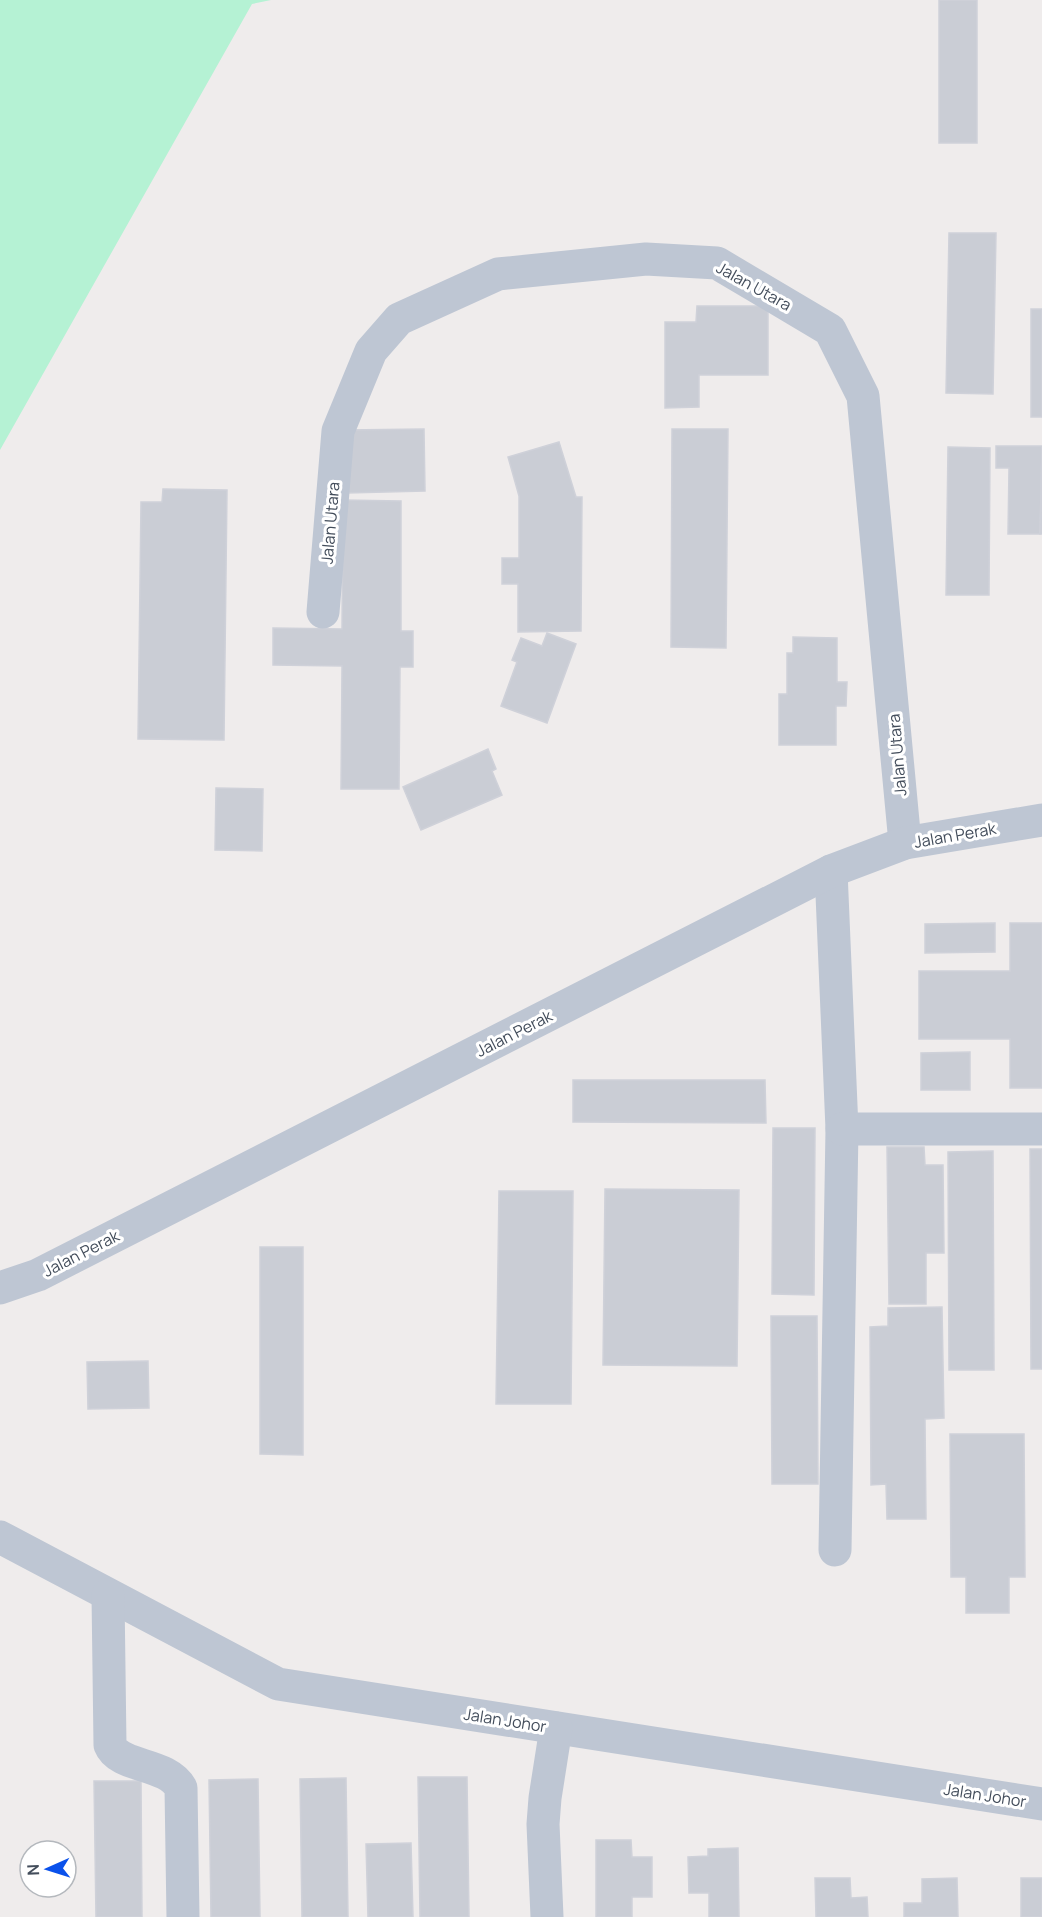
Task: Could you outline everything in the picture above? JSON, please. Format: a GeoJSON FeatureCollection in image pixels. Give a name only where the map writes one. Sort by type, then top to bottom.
{"type":"FeatureCollection","features":[{"type":"Feature","properties":{"kind":"street","name":"Jalan Utara"},"geometry":{"type":"LineString","coordinates":[[323,612],[338,431],[371,351],[399,319],[498,274],[646,259],[717,263],[830,330],[863,396],[905,843]]}},
{"type":"Feature","properties":{"kind":"street","name":"Jalan Perak"},"geometry":{"type":"LineString","coordinates":[[0,1287],[38,1275],[831,871],[905,843],[1042,820]]}},
{"type":"Feature","properties":{"kind":"street"},"geometry":{"type":"LineString","coordinates":[[831,871],[842,1129],[835,1550]]}},
{"type":"Feature","properties":{"kind":"street"},"geometry":{"type":"LineString","coordinates":[[842,1129],[1042,1129]]}},
{"type":"Feature","properties":{"kind":"street","name":"Jalan Johor"},"geometry":{"type":"LineString","coordinates":[[0,1537],[278,1684],[1042,1804]]}},
{"type":"Feature","properties":{"kind":"street"},"geometry":{"type":"LineString","coordinates":[[108,1595],[110,1745],[112,1750],[125,1758],[173,1777],[181,1788],[183,1917]]}},
{"type":"Feature","properties":{"kind":"street"},"geometry":{"type":"LineString","coordinates":[[547,1917],[543,1824],[556,1728]]}},
{"type":"Feature","properties":{"kind":"green space"},"geometry":{"type":"Polygon","coordinates":[[[0,0],[271,0],[252,4],[0,450],[0,0]]]}},
{"type":"Feature","properties":{"kind":"building"},"geometry":{"type":"Polygon","coordinates":[[[939,0],[977,0],[977,143],[939,143],[939,0]]]}},
{"type":"Feature","properties":{"kind":"building"},"geometry":{"type":"Polygon","coordinates":[[[949,233],[996,233],[993,394],[946,393],[949,233]]]}},
{"type":"Feature","properties":{"kind":"building"},"geometry":{"type":"Polygon","coordinates":[[[697,306],[768,306],[768,375],[699,375],[699,407],[665,408],[665,322],[696,322],[697,306]]]}},
{"type":"Feature","properties":{"kind":"building"},"geometry":{"type":"Polygon","coordinates":[[[1031,309],[1042,309],[1042,417],[1031,417],[1031,309]]]}},
{"type":"Feature","properties":{"kind":"building"},"geometry":{"type":"Polygon","coordinates":[[[424,429],[425,491],[347,493],[346,430],[424,429]]]}},
{"type":"Feature","properties":{"kind":"building"},"geometry":{"type":"Polygon","coordinates":[[[672,429],[728,429],[726,648],[671,647],[672,429]]]}},
{"type":"Feature","properties":{"kind":"building"},"geometry":{"type":"Polygon","coordinates":[[[559,442],[576,497],[582,497],[581,631],[518,632],[518,584],[502,584],[502,558],[519,558],[519,496],[508,457],[559,442]]]}},
{"type":"Feature","properties":{"kind":"building"},"geometry":{"type":"Polygon","coordinates":[[[996,446],[1042,446],[1040,534],[1008,534],[1009,468],[996,468],[996,446]]]}},
{"type":"Feature","properties":{"kind":"building"},"geometry":{"type":"Polygon","coordinates":[[[1042,446],[1042,534],[1040,534],[1042,446]]]}},
{"type":"Feature","properties":{"kind":"building"},"geometry":{"type":"Polygon","coordinates":[[[948,447],[990,448],[989,595],[946,595],[948,447]]]}},
{"type":"Feature","properties":{"kind":"building"},"geometry":{"type":"Polygon","coordinates":[[[163,489],[227,490],[224,740],[138,739],[141,502],[162,502],[163,489]]]}},
{"type":"Feature","properties":{"kind":"building"},"geometry":{"type":"Polygon","coordinates":[[[343,500],[401,501],[401,631],[413,631],[413,667],[400,667],[399,789],[341,789],[342,666],[273,665],[273,628],[342,629],[343,500]]]}},
{"type":"Feature","properties":{"kind":"building"},"geometry":{"type":"Polygon","coordinates":[[[547,633],[576,644],[547,723],[501,706],[517,662],[512,660],[521,638],[542,646],[547,633]]]}},
{"type":"Feature","properties":{"kind":"building"},"geometry":{"type":"Polygon","coordinates":[[[793,637],[837,638],[837,682],[847,682],[846,706],[836,706],[836,745],[779,745],[779,694],[787,694],[787,653],[793,653],[793,637]]]}},
{"type":"Feature","properties":{"kind":"building"},"geometry":{"type":"Polygon","coordinates":[[[488,749],[496,769],[492,771],[502,795],[421,830],[403,787],[488,749]]]}},
{"type":"Feature","properties":{"kind":"building"},"geometry":{"type":"Polygon","coordinates":[[[216,788],[263,789],[262,851],[215,850],[216,788]]]}},
{"type":"Feature","properties":{"kind":"building"},"geometry":{"type":"Polygon","coordinates":[[[995,923],[995,952],[925,953],[925,924],[995,923]]]}},
{"type":"Feature","properties":{"kind":"building"},"geometry":{"type":"Polygon","coordinates":[[[1010,923],[1042,923],[1042,1088],[1010,1088],[1010,1039],[919,1039],[919,971],[1010,971],[1010,923]]]}},
{"type":"Feature","properties":{"kind":"building"},"geometry":{"type":"Polygon","coordinates":[[[970,1052],[970,1090],[921,1090],[921,1053],[970,1052]]]}},
{"type":"Feature","properties":{"kind":"building"},"geometry":{"type":"Polygon","coordinates":[[[573,1080],[765,1080],[766,1123],[573,1122],[573,1080]]]}},
{"type":"Feature","properties":{"kind":"building"},"geometry":{"type":"Polygon","coordinates":[[[773,1128],[815,1128],[814,1295],[772,1294],[773,1128]]]}},
{"type":"Feature","properties":{"kind":"building"},"geometry":{"type":"Polygon","coordinates":[[[887,1147],[924,1147],[925,1165],[943,1165],[944,1253],[926,1253],[926,1304],[889,1304],[887,1147]]]}},
{"type":"Feature","properties":{"kind":"building"},"geometry":{"type":"Polygon","coordinates":[[[1030,1149],[1042,1149],[1042,1369],[1031,1369],[1030,1149]]]}},
{"type":"Feature","properties":{"kind":"building"},"geometry":{"type":"Polygon","coordinates":[[[993,1151],[994,1370],[949,1370],[948,1152],[993,1151]]]}},
{"type":"Feature","properties":{"kind":"building"},"geometry":{"type":"Polygon","coordinates":[[[605,1189],[739,1190],[737,1366],[603,1365],[605,1189]]]}},
{"type":"Feature","properties":{"kind":"building"},"geometry":{"type":"Polygon","coordinates":[[[499,1191],[573,1191],[571,1404],[496,1404],[499,1191]]]}},
{"type":"Feature","properties":{"kind":"building"},"geometry":{"type":"Polygon","coordinates":[[[260,1247],[303,1247],[303,1455],[260,1454],[260,1247]]]}},
{"type":"Feature","properties":{"kind":"building"},"geometry":{"type":"Polygon","coordinates":[[[942,1307],[944,1418],[925,1419],[926,1519],[887,1519],[886,1484],[871,1485],[870,1327],[888,1326],[888,1308],[942,1307]]]}},
{"type":"Feature","properties":{"kind":"building"},"geometry":{"type":"Polygon","coordinates":[[[771,1316],[817,1316],[818,1484],[772,1484],[771,1316]]]}},
{"type":"Feature","properties":{"kind":"building"},"geometry":{"type":"Polygon","coordinates":[[[148,1361],[149,1408],[88,1409],[87,1362],[148,1361]]]}},
{"type":"Feature","properties":{"kind":"building"},"geometry":{"type":"Polygon","coordinates":[[[950,1434],[1024,1434],[1025,1577],[1009,1577],[1009,1613],[966,1613],[966,1577],[951,1577],[950,1434]]]}},
{"type":"Feature","properties":{"kind":"building"},"geometry":{"type":"Polygon","coordinates":[[[418,1777],[467,1777],[469,1917],[420,1917],[418,1777]]]}},
{"type":"Feature","properties":{"kind":"building"},"geometry":{"type":"Polygon","coordinates":[[[346,1778],[348,1917],[302,1917],[300,1779],[346,1778]]]}},
{"type":"Feature","properties":{"kind":"building"},"geometry":{"type":"Polygon","coordinates":[[[258,1779],[260,1917],[211,1917],[209,1780],[258,1779]]]}},
{"type":"Feature","properties":{"kind":"building"},"geometry":{"type":"Polygon","coordinates":[[[94,1781],[141,1781],[142,1917],[96,1917],[94,1781]]]}},
{"type":"Feature","properties":{"kind":"building"},"geometry":{"type":"Polygon","coordinates":[[[596,1840],[631,1840],[632,1857],[652,1857],[652,1897],[632,1897],[632,1917],[596,1917],[596,1840]]]}},
{"type":"Feature","properties":{"kind":"building"},"geometry":{"type":"Polygon","coordinates":[[[411,1843],[413,1917],[368,1917],[366,1844],[411,1843]]]}},
{"type":"Feature","properties":{"kind":"building"},"geometry":{"type":"Polygon","coordinates":[[[738,1848],[739,1917],[709,1917],[709,1893],[689,1893],[688,1857],[708,1856],[708,1849],[738,1848]]]}},
{"type":"Feature","properties":{"kind":"building"},"geometry":{"type":"Polygon","coordinates":[[[815,1878],[850,1878],[851,1898],[867,1897],[868,1917],[816,1917],[815,1878]]]}},
{"type":"Feature","properties":{"kind":"building"},"geometry":{"type":"Polygon","coordinates":[[[957,1878],[958,1917],[904,1917],[904,1903],[922,1903],[922,1879],[957,1878]]]}},
{"type":"Feature","properties":{"kind":"building"},"geometry":{"type":"Polygon","coordinates":[[[1021,1878],[1042,1878],[1042,1917],[1021,1917],[1021,1878]]]}}]}
